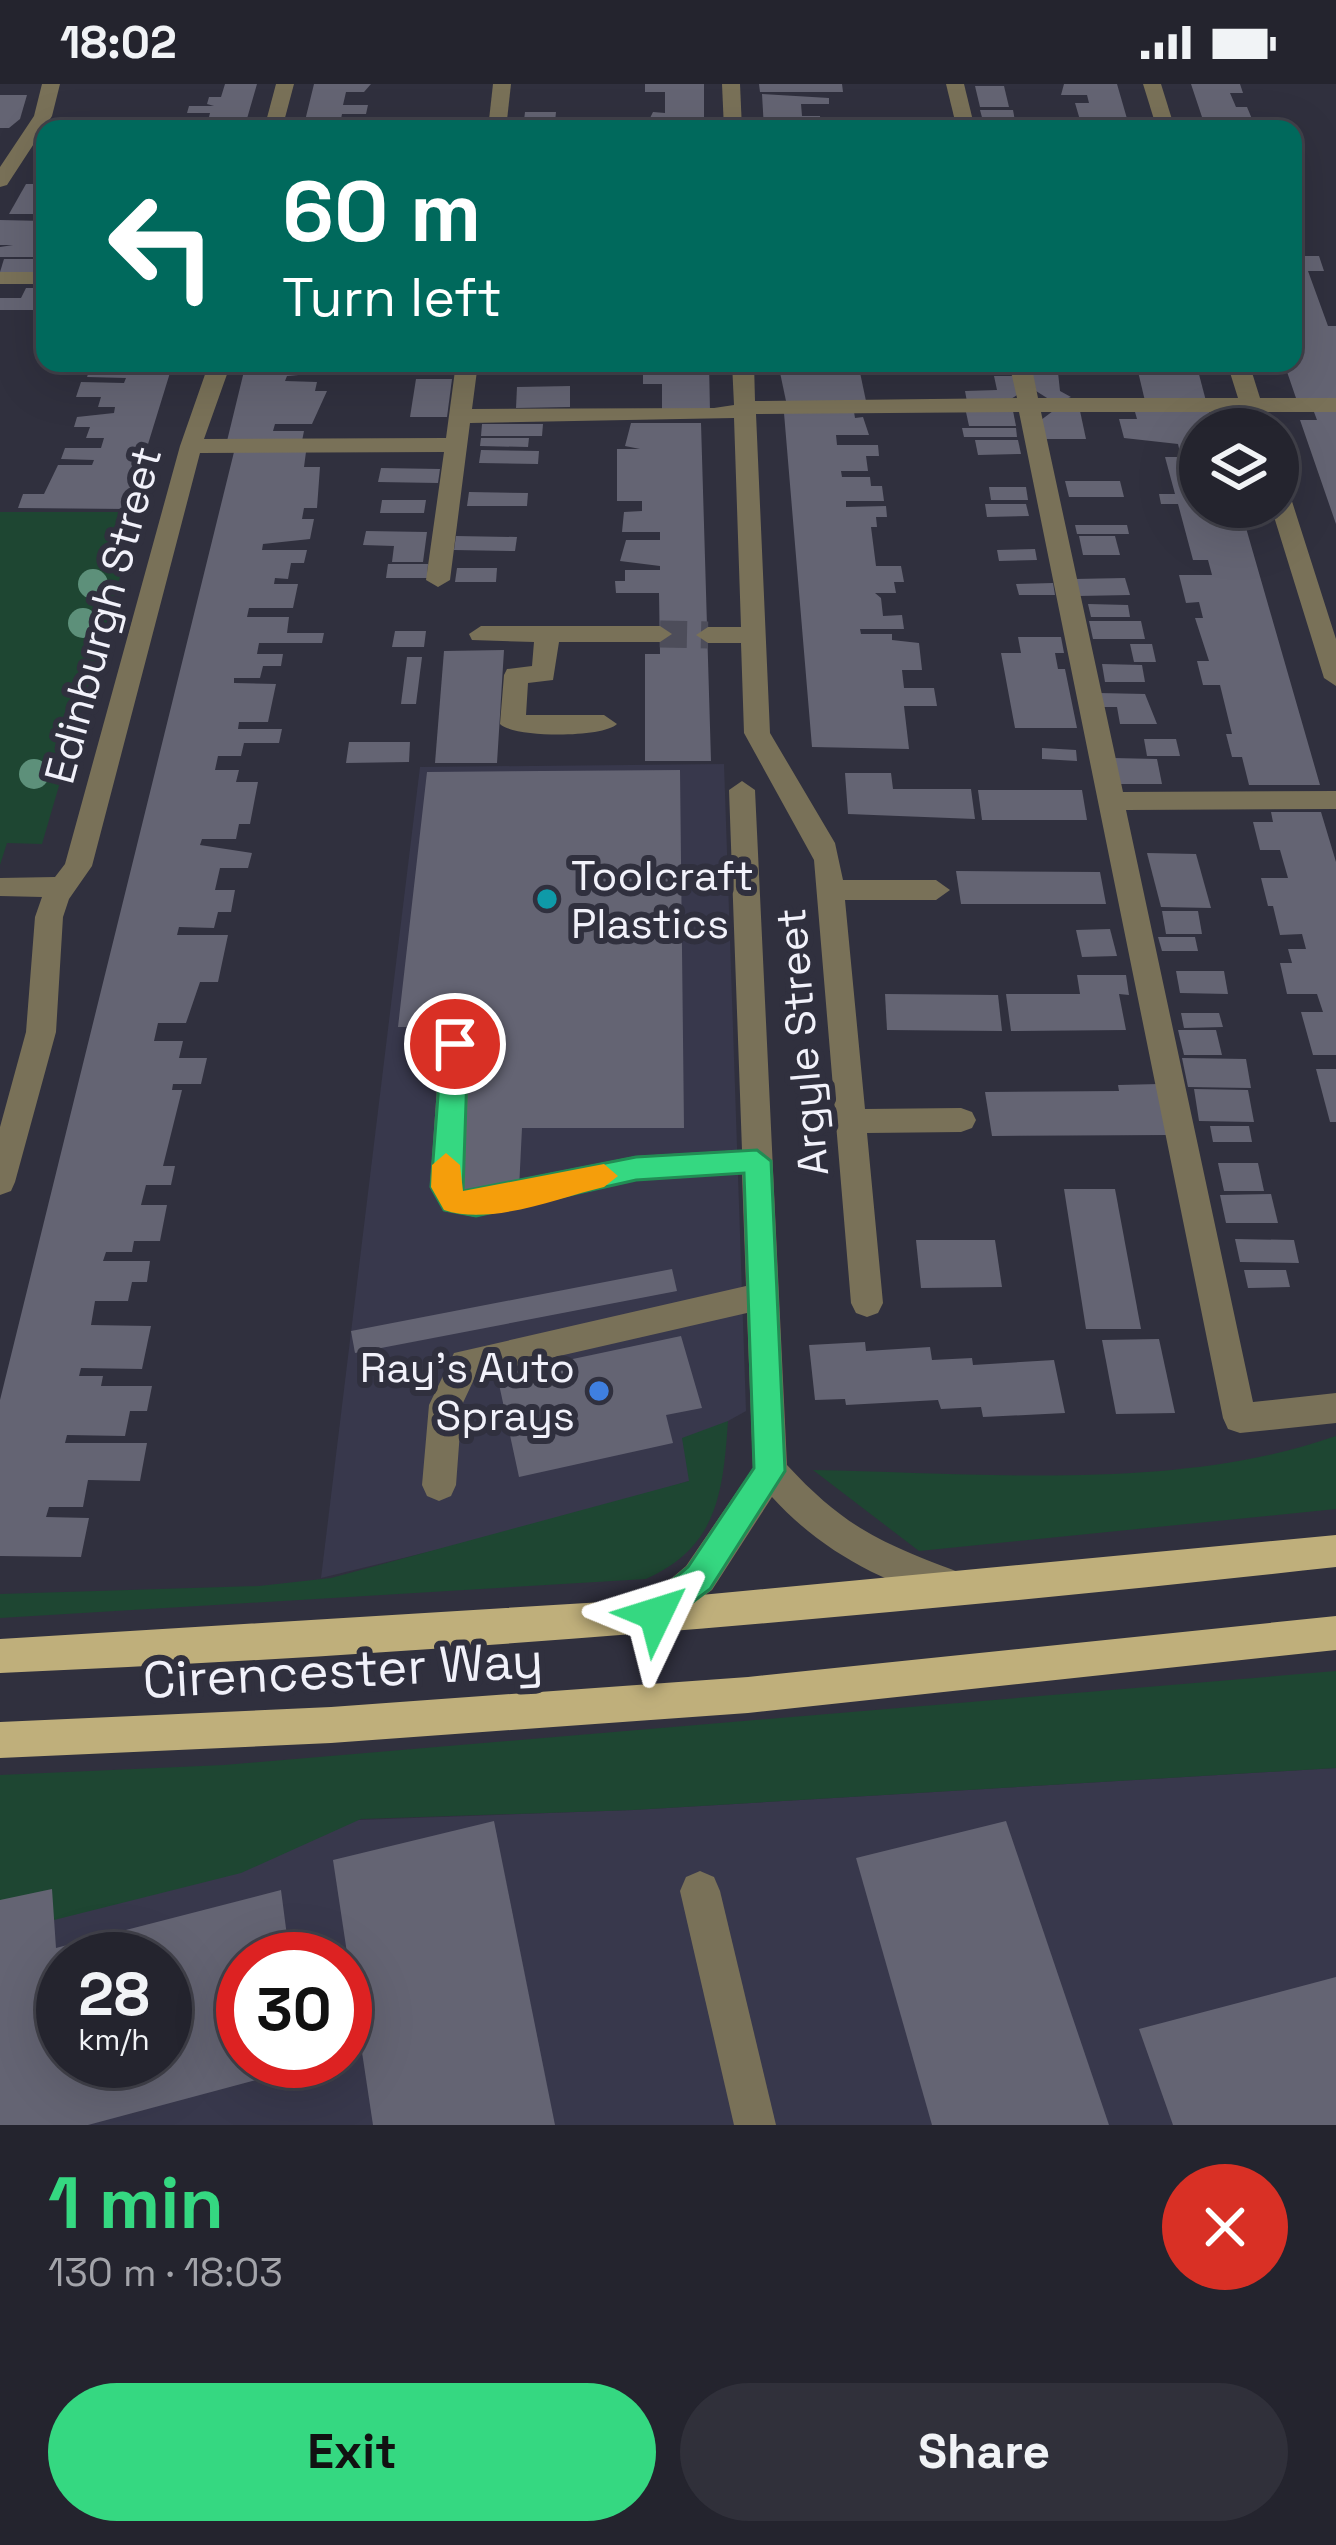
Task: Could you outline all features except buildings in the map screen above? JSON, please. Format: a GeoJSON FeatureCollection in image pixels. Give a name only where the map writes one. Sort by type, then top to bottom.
{"type":"FeatureCollection","features":[{"type":"Feature","properties":{"kind":"main road","name":"Cirencester Way"},"geometry":{"type":"LineString","coordinates":[[0,1656],[449,1633],[962,1590],[1336,1551]]}},
{"type":"Feature","properties":{"kind":"main road","name":"Cirencester Way"},"geometry":{"type":"LineString","coordinates":[[0,1740],[332,1725],[748,1695],[1336,1634]]}},
{"type":"Feature","properties":{"kind":"street"},"geometry":{"type":"LineString","coordinates":[[40,120],[51,84]]}},
{"type":"Feature","properties":{"kind":"street"},"geometry":{"type":"LineString","coordinates":[[275,120],[285,84]]}},
{"type":"Feature","properties":{"kind":"street"},"geometry":{"type":"LineString","coordinates":[[498,120],[502,84]]}},
{"type":"Feature","properties":{"kind":"street"},"geometry":{"type":"LineString","coordinates":[[731,84],[733,120]]}},
{"type":"Feature","properties":{"kind":"street"},"geometry":{"type":"LineString","coordinates":[[956,84],[964,120]]}},
{"type":"Feature","properties":{"kind":"street"},"geometry":{"type":"LineString","coordinates":[[1152,84],[1163,120]]}},
{"type":"Feature","properties":{"kind":"street"},"geometry":{"type":"LineString","coordinates":[[0,181],[36,127]]}},
{"type":"Feature","properties":{"kind":"street"},"geometry":{"type":"LineString","coordinates":[[0,278],[36,278]]}},
{"type":"Feature","properties":{"kind":"street","name":"Edinburgh Street"},"geometry":{"type":"LineString","coordinates":[[0,1182],[8,1126],[41,1032],[49,917],[78,866],[191,446],[217,372]]}},
{"type":"Feature","properties":{"kind":"street"},"geometry":{"type":"LineString","coordinates":[[439,580],[466,372]]}},
{"type":"Feature","properties":{"kind":"street","name":"Argyle Street"},"geometry":{"type":"LineString","coordinates":[[743,372],[758,733],[783,786],[816,825],[831,890],[867,1303]]}},
{"type":"Feature","properties":{"kind":"street"},"geometry":{"type":"LineString","coordinates":[[1021,372],[1240,1418],[1336,1408]]}},
{"type":"Feature","properties":{"kind":"street"},"geometry":{"type":"LineString","coordinates":[[1241,372],[1252,408]]}},
{"type":"Feature","properties":{"kind":"street"},"geometry":{"type":"LineString","coordinates":[[459,416],[714,416],[768,405],[1336,405]]}},
{"type":"Feature","properties":{"kind":"street"},"geometry":{"type":"LineString","coordinates":[[191,446],[455,445]]}},
{"type":"Feature","properties":{"kind":"street"},"geometry":{"type":"LineString","coordinates":[[1289,528],[1336,678]]}},
{"type":"Feature","properties":{"kind":"street"},"geometry":{"type":"LineString","coordinates":[[481,634],[660,634]]}},
{"type":"Feature","properties":{"kind":"street"},"geometry":{"type":"LineString","coordinates":[[547,634],[544,674],[516,675],[513,724],[604,724]]}},
{"type":"Feature","properties":{"kind":"street"},"geometry":{"type":"LineString","coordinates":[[708,634],[753,634]]}},
{"type":"Feature","properties":{"kind":"street"},"geometry":{"type":"LineString","coordinates":[[656,1614],[699,1578],[770,1471],[742,790]]}},
{"type":"Feature","properties":{"kind":"street"},"geometry":{"type":"LineString","coordinates":[[1109,801],[1336,800]]}},
{"type":"Feature","properties":{"kind":"street"},"geometry":{"type":"LineString","coordinates":[[3,887],[63,887]]}},
{"type":"Feature","properties":{"kind":"street"},"geometry":{"type":"LineString","coordinates":[[831,890],[936,890]]}},
{"type":"Feature","properties":{"kind":"street"},"geometry":{"type":"LineString","coordinates":[[455,1044],[445,1187],[454,1202],[476,1204],[636,1168],[757,1161]]}},
{"type":"Feature","properties":{"kind":"street"},"geometry":{"type":"LineString","coordinates":[[852,1121],[961,1120]]}},
{"type":"Feature","properties":{"kind":"street"},"geometry":{"type":"LineString","coordinates":[[439,1485],[449,1387],[466,1363],[762,1295]]}},
{"type":"Feature","properties":{"kind":"street"},"geometry":{"type":"LineString","coordinates":[[770,1471],[838,1541],[900,1571],[962,1590]]}},
{"type":"Feature","properties":{"kind":"street"},"geometry":{"type":"LineString","coordinates":[[700,1892],[755,2125]]}},
{"type":"Feature","properties":{"kind":"shaded area"},"geometry":{"type":"Polygon","coordinates":[[[724,764],[746,1411],[728,1421],[689,1481],[568,1518],[321,1578],[420,767],[724,764]]]}},
{"type":"Feature","properties":{"kind":"shaded area"},"geometry":{"type":"Polygon","coordinates":[[[1336,1768],[1336,2125],[0,2125],[0,1833],[633,1810],[1336,1768]]]}},
{"type":"Feature","properties":{"kind":"green space"},"geometry":{"type":"Polygon","coordinates":[[[0,512],[139,512],[42,844],[7,843],[0,865],[0,512]]]}},
{"type":"Feature","properties":{"kind":"green space"},"geometry":{"type":"Polygon","coordinates":[[[728,1421],[712,1515],[688,1551],[646,1579],[0,1618],[0,1594],[259,1586],[331,1578],[689,1481],[682,1438],[728,1421]]]}},
{"type":"Feature","properties":{"kind":"green space"},"geometry":{"type":"Polygon","coordinates":[[[1336,1436],[1336,1509],[919,1551],[813,1470],[1010,1475],[1145,1472],[1274,1454],[1336,1436]]]}},
{"type":"Feature","properties":{"kind":"green space"},"geometry":{"type":"Polygon","coordinates":[[[1336,1671],[1336,1768],[633,1810],[361,1819],[241,1873],[54,1920],[0,1900],[0,1775],[224,1765],[1336,1671]]]}},
{"type":"Feature","properties":{"kind":"tunnel"},"geometry":{"type":"LineString","coordinates":[[660,634],[708,635]]}},
{"type":"Feature","properties":{"kind":"slow traffic"},"geometry":{"type":"LineString","coordinates":[[446,1165],[445,1187],[454,1202],[476,1204],[604,1176]]}},
{"type":"Feature","properties":{"kind":"place","name":"Toolcraft Plastics"},"geometry":{"type":"Point","coordinates":[547,899]}},
{"type":"Feature","properties":{"kind":"place","name":"Ray's Auto Sprays"},"geometry":{"type":"Point","coordinates":[599,1391]}},
{"type":"Feature","properties":{"kind":"route"},"geometry":{"type":"LineString","coordinates":[[455,1044],[445,1187],[454,1202],[476,1204],[636,1168],[757,1161],[770,1471],[699,1578],[656,1614]]}}]}
